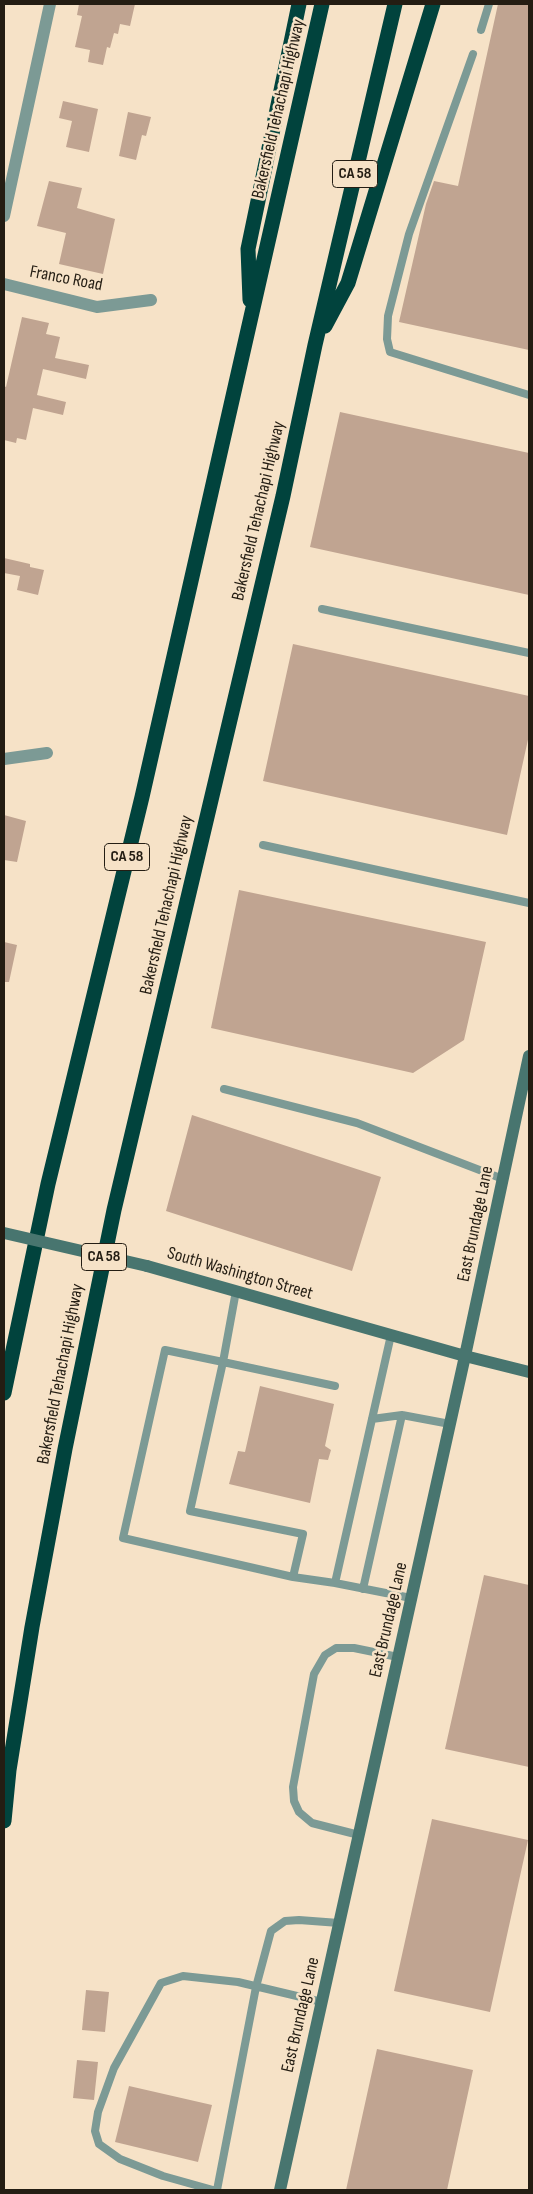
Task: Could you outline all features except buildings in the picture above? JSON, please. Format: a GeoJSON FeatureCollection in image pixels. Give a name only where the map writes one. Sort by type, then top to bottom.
{"type":"FeatureCollection","features":[{"type":"Feature","properties":{"kind":"highway"},"geometry":{"type":"LineString","coordinates":[[250,322],[248,249],[300,4]]}},
{"type":"Feature","properties":{"kind":"highway","name":"Bakersfield Tehachapi Highway"},"geometry":{"type":"LineString","coordinates":[[4,1393],[48,1184],[142,797],[322,4]]}},
{"type":"Feature","properties":{"kind":"highway","name":"Bakersfield Tehachapi Highway"},"geometry":{"type":"LineString","coordinates":[[4,1821],[32,1627],[64,1449],[110,1229],[283,496],[315,345],[395,4]]}},
{"type":"Feature","properties":{"kind":"highway"},"geometry":{"type":"LineString","coordinates":[[315,345],[348,283],[434,4]]}},
{"type":"Feature","properties":{"kind":"main road","name":"East Brundage Lane"},"geometry":{"type":"LineString","coordinates":[[280,2190],[466,1356],[529,1056]]}},
{"type":"Feature","properties":{"kind":"main road","name":"South Washington Street"},"geometry":{"type":"LineString","coordinates":[[4,1233],[147,1266],[529,1372]]}},
{"type":"Feature","properties":{"kind":"street"},"geometry":{"type":"LineString","coordinates":[[4,216],[50,4]]}},
{"type":"Feature","properties":{"kind":"street","name":"Franco Road"},"geometry":{"type":"LineString","coordinates":[[4,284],[97,307],[152,300]]}},
{"type":"Feature","properties":{"kind":"street"},"geometry":{"type":"LineString","coordinates":[[4,759],[47,753]]}},
{"type":"Feature","properties":{"kind":"lane"},"geometry":{"type":"LineString","coordinates":[[481,30],[488,4]]}},
{"type":"Feature","properties":{"kind":"lane"},"geometry":{"type":"LineString","coordinates":[[473,54],[409,234],[388,316],[387,339],[390,352],[529,395]]}},
{"type":"Feature","properties":{"kind":"lane"},"geometry":{"type":"LineString","coordinates":[[322,609],[529,653]]}},
{"type":"Feature","properties":{"kind":"lane"},"geometry":{"type":"LineString","coordinates":[[263,844],[529,903]]}},
{"type":"Feature","properties":{"kind":"lane"},"geometry":{"type":"LineString","coordinates":[[224,1088],[356,1123],[503,1179]]}},
{"type":"Feature","properties":{"kind":"lane"},"geometry":{"type":"LineString","coordinates":[[236,1291],[223,1362],[190,1511],[303,1534],[293,1577]]}},
{"type":"Feature","properties":{"kind":"lane"},"geometry":{"type":"LineString","coordinates":[[335,1583],[391,1335]]}},
{"type":"Feature","properties":{"kind":"lane"},"geometry":{"type":"LineString","coordinates":[[335,1386],[165,1350],[123,1538],[293,1577],[412,1598]]}},
{"type":"Feature","properties":{"kind":"lane"},"geometry":{"type":"LineString","coordinates":[[372,1419],[402,1414],[450,1424]]}},
{"type":"Feature","properties":{"kind":"lane"},"geometry":{"type":"LineString","coordinates":[[363,1589],[402,1414]]}},
{"type":"Feature","properties":{"kind":"lane"},"geometry":{"type":"LineString","coordinates":[[359,1835],[312,1823],[299,1812],[294,1801],[293,1787],[314,1674],[325,1655],[336,1648],[354,1648],[398,1657]]}},
{"type":"Feature","properties":{"kind":"lane"},"geometry":{"type":"LineString","coordinates":[[217,2190],[256,1987],[271,1931],[285,1921],[292,1920],[339,1923]]}},
{"type":"Feature","properties":{"kind":"lane"},"geometry":{"type":"LineString","coordinates":[[212,2190],[163,2176],[120,2159],[99,2144],[95,2131],[98,2112],[114,2068],[161,1983],[183,1976],[256,1987],[322,2002]]}}]}
